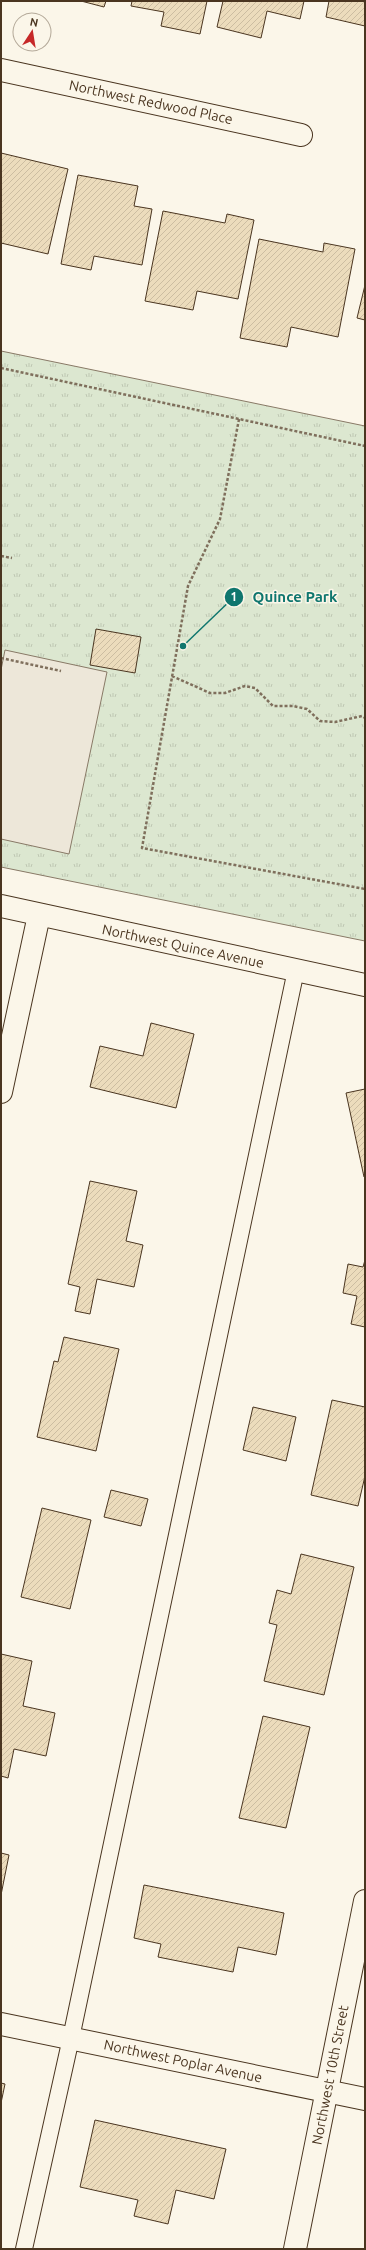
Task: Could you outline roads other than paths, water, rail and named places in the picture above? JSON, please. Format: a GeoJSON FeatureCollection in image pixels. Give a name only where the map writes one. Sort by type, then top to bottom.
{"type":"FeatureCollection","features":[{"type":"Feature","properties":{"kind":"street","name":"Northwest Redwood Place"},"geometry":{"type":"LineString","coordinates":[[1,70],[301,135]]}},
{"type":"Feature","properties":{"kind":"street","name":"Northwest Quince Avenue"},"geometry":{"type":"LineString","coordinates":[[1,906],[365,985]]}},
{"type":"Feature","properties":{"kind":"street"},"geometry":{"type":"LineString","coordinates":[[1,1092],[39,915]]}},
{"type":"Feature","properties":{"kind":"street","name":"Northwest 10th Street"},"geometry":{"type":"LineString","coordinates":[[295,2249],[365,1901]]}},
{"type":"Feature","properties":{"kind":"street","name":"Northwest Poplar Avenue"},"geometry":{"type":"LineString","coordinates":[[1,2024],[365,2099]]}},
{"type":"Feature","properties":{"kind":"lane"},"geometry":{"type":"LineString","coordinates":[[24,2249],[71,2038],[296,970]]}},
{"type":"Feature","properties":{"kind":"place","name":"Quince Park"},"geometry":{"type":"Point","coordinates":[183,646]}}]}
